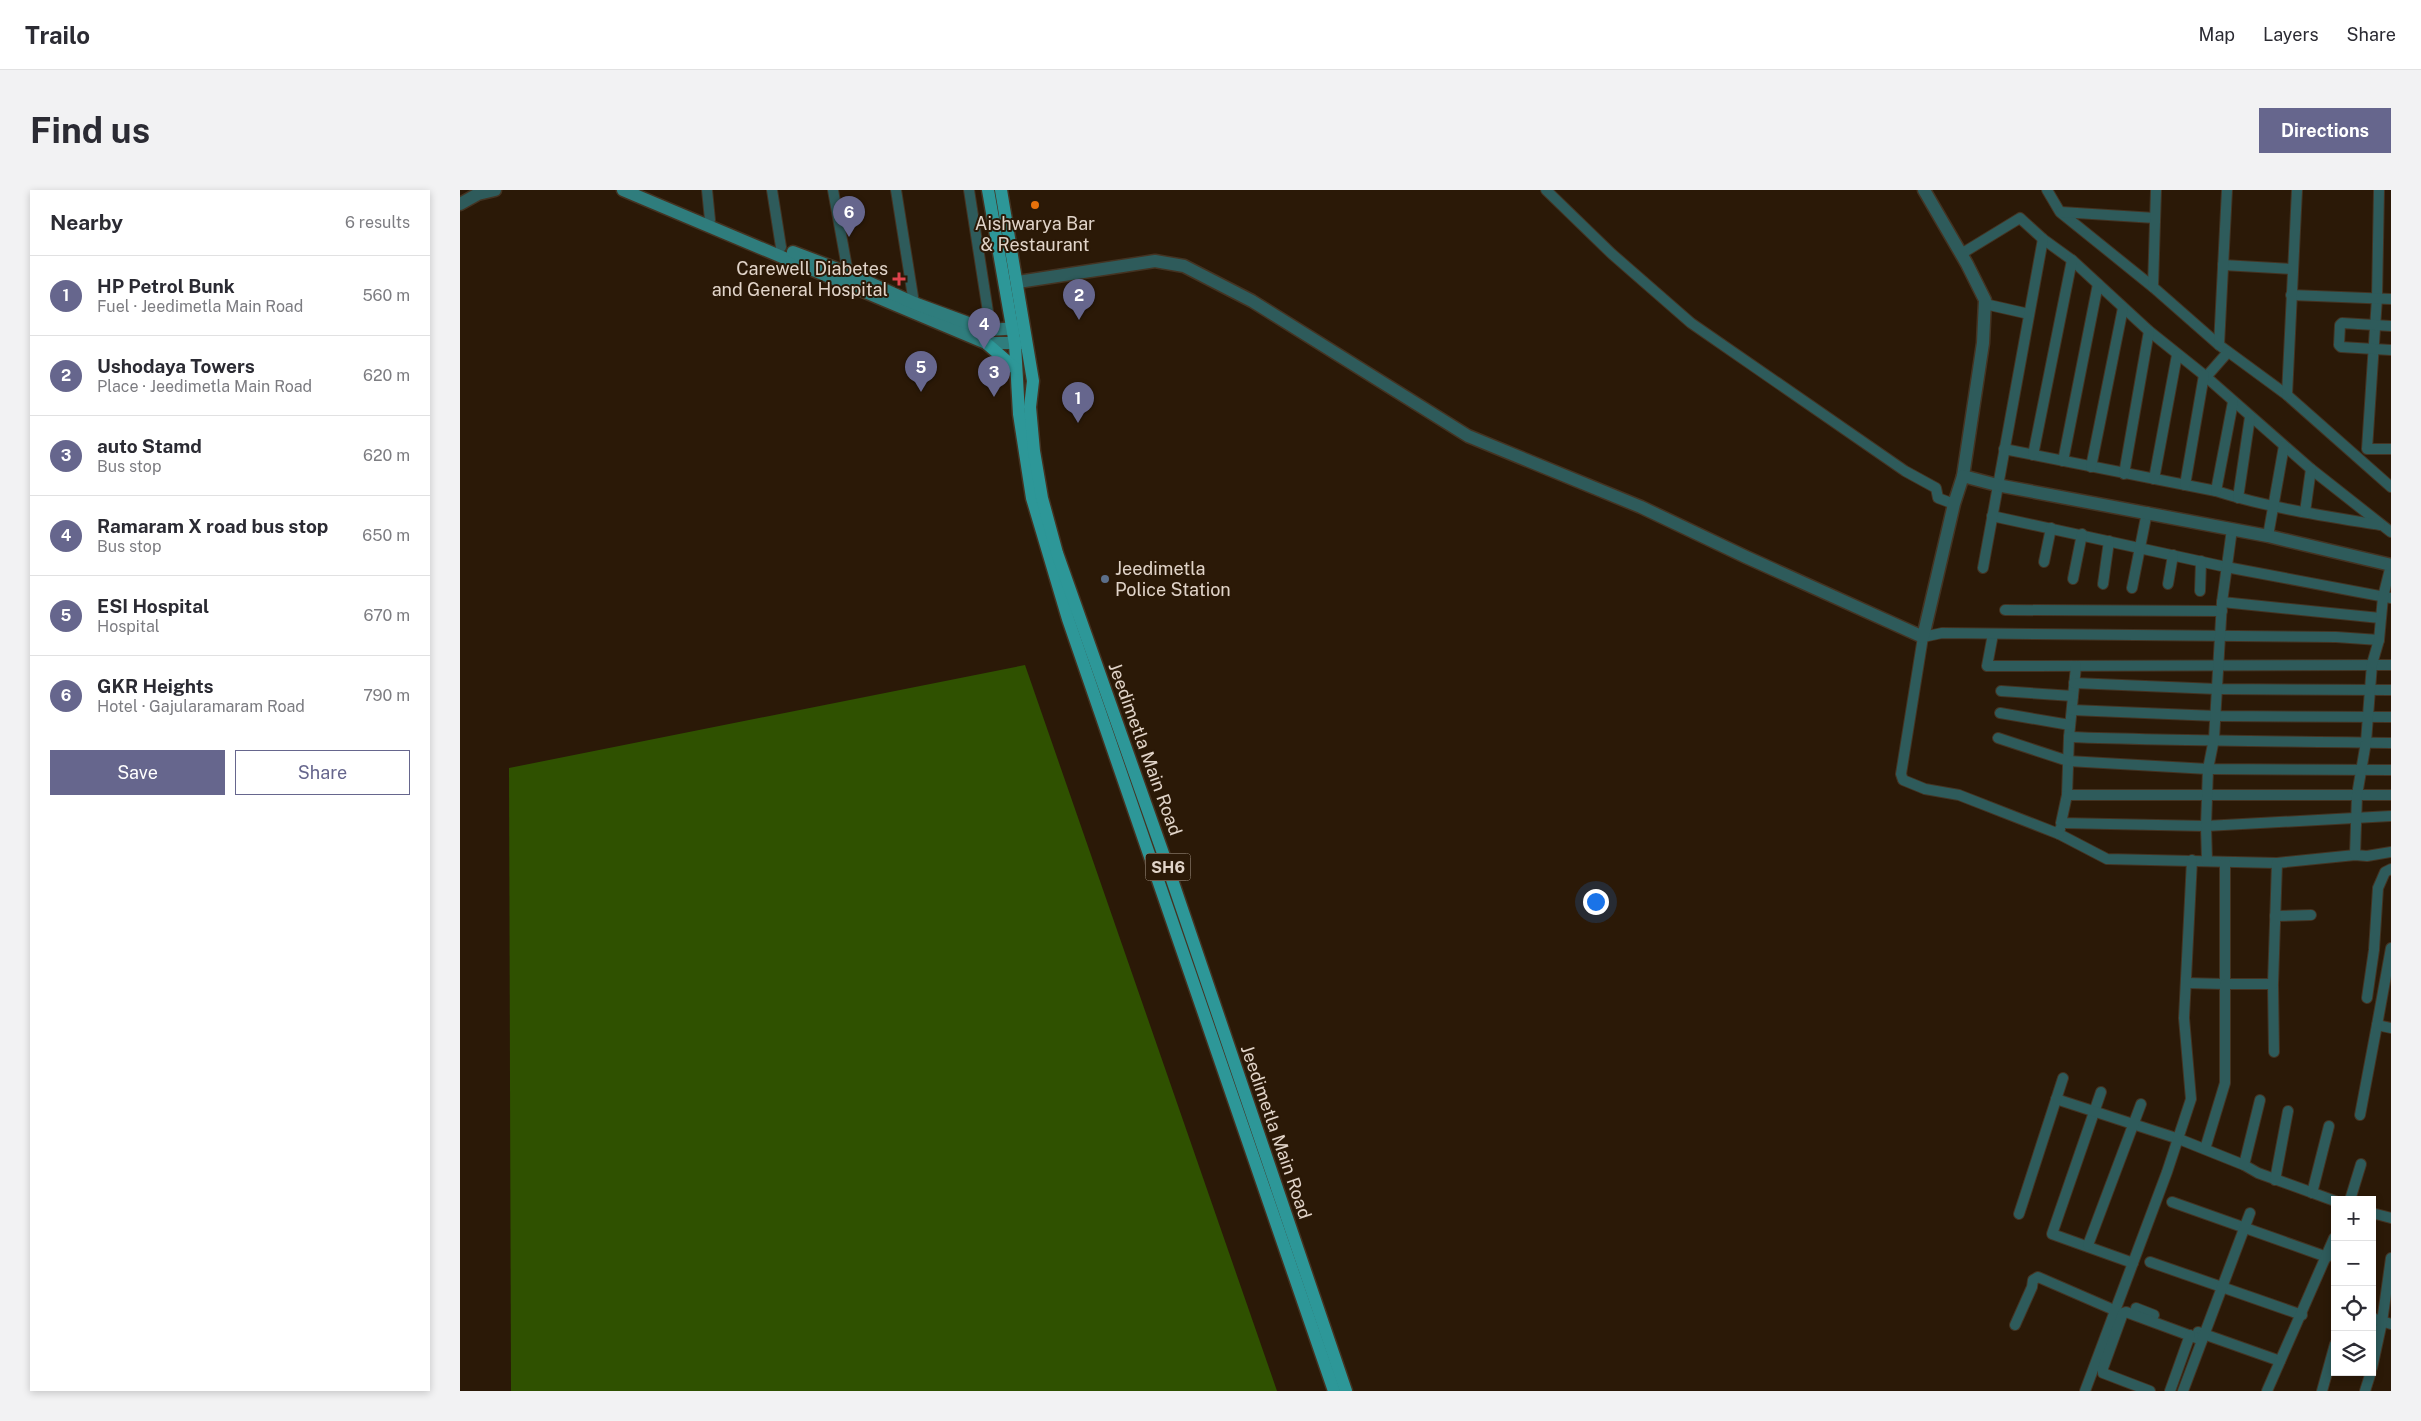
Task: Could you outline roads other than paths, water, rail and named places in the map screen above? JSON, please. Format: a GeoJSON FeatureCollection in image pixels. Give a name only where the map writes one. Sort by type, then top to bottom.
{"type":"FeatureCollection","features":[{"type":"Feature","properties":{"kind":"main road"},"geometry":{"type":"LineString","coordinates":[[623,190],[986,344],[1016,369]]}},
{"type":"Feature","properties":{"kind":"main road"},"geometry":{"type":"LineString","coordinates":[[643,190],[710,220],[848,273],[914,303],[991,331],[1016,328],[1000,217],[1002,194]]}},
{"type":"Feature","properties":{"kind":"main road","name":"Jeedimetla Main Road"},"geometry":{"type":"LineString","coordinates":[[988,190],[1016,328],[1018,343],[1016,369],[1023,446],[1032,498],[1074,617],[1334,1391]]}},
{"type":"Feature","properties":{"kind":"main road","name":"Jeedimetla Main Road"},"geometry":{"type":"LineString","coordinates":[[1002,194],[1033,381],[1030,407],[1042,498],[1074,617],[1165,859],[1346,1391]]}},
{"type":"Feature","properties":{"kind":"main road"},"geometry":{"type":"LineString","coordinates":[[986,344],[1018,343],[1030,407]]}},
{"type":"Feature","properties":{"kind":"street"},"geometry":{"type":"LineString","coordinates":[[460,204],[478,194],[492,190]]}},
{"type":"Feature","properties":{"kind":"street"},"geometry":{"type":"LineString","coordinates":[[707,190],[710,220]]}},
{"type":"Feature","properties":{"kind":"street"},"geometry":{"type":"LineString","coordinates":[[772,190],[781,247]]}},
{"type":"Feature","properties":{"kind":"street"},"geometry":{"type":"LineString","coordinates":[[834,190],[848,273]]}},
{"type":"Feature","properties":{"kind":"street"},"geometry":{"type":"LineString","coordinates":[[896,190],[914,303]]}},
{"type":"Feature","properties":{"kind":"street"},"geometry":{"type":"LineString","coordinates":[[968,190],[991,331]]}},
{"type":"Feature","properties":{"kind":"street"},"geometry":{"type":"LineString","coordinates":[[1546,190],[1612,254],[1691,323],[1905,471],[1936,488],[1938,498],[1954,504]]}},
{"type":"Feature","properties":{"kind":"street"},"geometry":{"type":"LineString","coordinates":[[1924,190],[1961,254],[1985,304],[1984,344],[1963,476],[1954,504],[1923,637],[1901,774],[1903,780],[1925,789],[1959,794],[2059,834],[2107,859],[2277,863],[2357,855],[2367,856],[2391,852]]}},
{"type":"Feature","properties":{"kind":"street"},"geometry":{"type":"LineString","coordinates":[[2047,190],[2060,212],[2153,287],[2219,345],[2287,395],[2391,487]]}},
{"type":"Feature","properties":{"kind":"street"},"geometry":{"type":"LineString","coordinates":[[2153,287],[2156,190]]}},
{"type":"Feature","properties":{"kind":"street"},"geometry":{"type":"LineString","coordinates":[[2219,345],[2227,190]]}},
{"type":"Feature","properties":{"kind":"street"},"geometry":{"type":"LineString","coordinates":[[2287,395],[2296,190]]}},
{"type":"Feature","properties":{"kind":"street"},"geometry":{"type":"LineString","coordinates":[[2366,464],[2377,298],[2379,190]]}},
{"type":"Feature","properties":{"kind":"street"},"geometry":{"type":"LineString","coordinates":[[2060,212],[2155,218]]}},
{"type":"Feature","properties":{"kind":"street"},"geometry":{"type":"LineString","coordinates":[[1961,254],[2020,218],[2043,239],[2072,260],[2149,331],[2205,376],[2311,469],[2387,529]]}},
{"type":"Feature","properties":{"kind":"street"},"geometry":{"type":"LineString","coordinates":[[1983,568],[2043,239]]}},
{"type":"Feature","properties":{"kind":"street"},"geometry":{"type":"LineString","coordinates":[[2033,455],[2072,260]]}},
{"type":"Feature","properties":{"kind":"street"},"geometry":{"type":"LineString","coordinates":[[1018,282],[1155,261],[1184,266],[1252,301],[1468,436],[1641,507],[1746,558],[1923,637],[1942,633],[2221,637],[2336,637],[2391,634]]}},
{"type":"Feature","properties":{"kind":"street"},"geometry":{"type":"LineString","coordinates":[[2223,265],[2292,269]]}},
{"type":"Feature","properties":{"kind":"street"},"geometry":{"type":"LineString","coordinates":[[2063,461],[2098,284]]}},
{"type":"Feature","properties":{"kind":"street"},"geometry":{"type":"LineString","coordinates":[[2291,295],[2391,299]]}},
{"type":"Feature","properties":{"kind":"street"},"geometry":{"type":"LineString","coordinates":[[1985,304],[2029,314]]}},
{"type":"Feature","properties":{"kind":"street"},"geometry":{"type":"LineString","coordinates":[[2092,467],[2123,308]]}},
{"type":"Feature","properties":{"kind":"street"},"geometry":{"type":"LineString","coordinates":[[2391,326],[2342,323],[2340,324],[2339,338],[2341,347],[2391,350]]}},
{"type":"Feature","properties":{"kind":"street"},"geometry":{"type":"LineString","coordinates":[[2124,474],[2149,331]]}},
{"type":"Feature","properties":{"kind":"street"},"geometry":{"type":"LineString","coordinates":[[2185,485],[2205,376],[2228,352]]}},
{"type":"Feature","properties":{"kind":"street"},"geometry":{"type":"LineString","coordinates":[[2154,479],[2177,355]]}},
{"type":"Feature","properties":{"kind":"street"},"geometry":{"type":"LineString","coordinates":[[2216,491],[2233,402]]}},
{"type":"Feature","properties":{"kind":"street"},"geometry":{"type":"LineString","coordinates":[[2238,498],[2250,417]]}},
{"type":"Feature","properties":{"kind":"street"},"geometry":{"type":"LineString","coordinates":[[2268,536],[2284,446]]}},
{"type":"Feature","properties":{"kind":"street"},"geometry":{"type":"LineString","coordinates":[[2368,448],[2391,449]]}},
{"type":"Feature","properties":{"kind":"street"},"geometry":{"type":"LineString","coordinates":[[2004,449],[2216,491],[2238,498],[2387,529]]}},
{"type":"Feature","properties":{"kind":"street"},"geometry":{"type":"LineString","coordinates":[[2305,512],[2311,469]]}},
{"type":"Feature","properties":{"kind":"street"},"geometry":{"type":"LineString","coordinates":[[1963,476],[1997,485],[2268,536],[2391,565],[2387,598],[2380,618],[2379,636],[2372,664],[2369,716],[2355,818],[2357,855]]}},
{"type":"Feature","properties":{"kind":"street"},"geometry":{"type":"LineString","coordinates":[[2132,588],[2141,548],[2146,512]]}},
{"type":"Feature","properties":{"kind":"street"},"geometry":{"type":"LineString","coordinates":[[1992,516],[2082,534],[2226,567],[2387,598]]}},
{"type":"Feature","properties":{"kind":"street"},"geometry":{"type":"LineString","coordinates":[[2044,562],[2051,528]]}},
{"type":"Feature","properties":{"kind":"street"},"geometry":{"type":"LineString","coordinates":[[2207,860],[2208,769],[2214,739],[2222,607],[2232,529]]}},
{"type":"Feature","properties":{"kind":"street"},"geometry":{"type":"LineString","coordinates":[[2073,579],[2082,534]]}},
{"type":"Feature","properties":{"kind":"street"},"geometry":{"type":"LineString","coordinates":[[2103,584],[2109,541]]}},
{"type":"Feature","properties":{"kind":"street"},"geometry":{"type":"LineString","coordinates":[[2168,584],[2173,555]]}},
{"type":"Feature","properties":{"kind":"street"},"geometry":{"type":"LineString","coordinates":[[2200,591],[2201,561]]}},
{"type":"Feature","properties":{"kind":"street"},"geometry":{"type":"LineString","coordinates":[[2005,610],[2222,607],[2380,618]]}},
{"type":"Feature","properties":{"kind":"street"},"geometry":{"type":"LineString","coordinates":[[1993,634],[1987,666],[2391,665]]}},
{"type":"Feature","properties":{"kind":"street"},"geometry":{"type":"LineString","coordinates":[[2059,834],[2067,795],[2069,737],[2076,666]]}},
{"type":"Feature","properties":{"kind":"street"},"geometry":{"type":"LineString","coordinates":[[2074,683],[2217,689],[2391,690]]}},
{"type":"Feature","properties":{"kind":"street"},"geometry":{"type":"LineString","coordinates":[[2001,691],[2073,696]]}},
{"type":"Feature","properties":{"kind":"street"},"geometry":{"type":"LineString","coordinates":[[2072,710],[2216,716],[2391,717]]}},
{"type":"Feature","properties":{"kind":"street"},"geometry":{"type":"LineString","coordinates":[[2000,713],[2070,725]]}},
{"type":"Feature","properties":{"kind":"street"},"geometry":{"type":"LineString","coordinates":[[2069,737],[2184,742],[2214,739],[2391,743]]}},
{"type":"Feature","properties":{"kind":"street"},"geometry":{"type":"LineString","coordinates":[[1998,738],[2068,761],[2208,769],[2391,770]]}},
{"type":"Feature","properties":{"kind":"street"},"geometry":{"type":"LineString","coordinates":[[2067,795],[2391,795]]}},
{"type":"Feature","properties":{"kind":"street"},"geometry":{"type":"LineString","coordinates":[[2061,823],[2206,826],[2391,816]]}},
{"type":"Feature","properties":{"kind":"street"},"geometry":{"type":"LineString","coordinates":[[2357,855],[2366,851],[2391,846]]}},
{"type":"Feature","properties":{"kind":"street"},"geometry":{"type":"LineString","coordinates":[[2084,1391],[2179,1139],[2191,1099],[2184,1018],[2192,860]]}},
{"type":"Feature","properties":{"kind":"street"},"geometry":{"type":"LineString","coordinates":[[2206,1149],[2225,1083],[2225,862]]}},
{"type":"Feature","properties":{"kind":"street"},"geometry":{"type":"LineString","coordinates":[[2274,1052],[2273,984],[2277,863]]}},
{"type":"Feature","properties":{"kind":"street"},"geometry":{"type":"LineString","coordinates":[[2367,998],[2374,950],[2378,888],[2385,872],[2391,870]]}},
{"type":"Feature","properties":{"kind":"street"},"geometry":{"type":"LineString","coordinates":[[2275,916],[2311,915]]}},
{"type":"Feature","properties":{"kind":"street"},"geometry":{"type":"LineString","coordinates":[[2360,1115],[2390,954]]}},
{"type":"Feature","properties":{"kind":"street"},"geometry":{"type":"LineString","coordinates":[[2186,983],[2273,984]]}},
{"type":"Feature","properties":{"kind":"street"},"geometry":{"type":"LineString","coordinates":[[2377,1025],[2391,1028]]}},
{"type":"Feature","properties":{"kind":"street"},"geometry":{"type":"LineString","coordinates":[[2019,1214],[2063,1078]]}},
{"type":"Feature","properties":{"kind":"street"},"geometry":{"type":"LineString","coordinates":[[2101,1092],[2052,1234],[2088,1245],[2132,1263]]}},
{"type":"Feature","properties":{"kind":"street"},"geometry":{"type":"LineString","coordinates":[[2056,1099],[2179,1139],[2244,1165],[2275,1180],[2331,1200]]}},
{"type":"Feature","properties":{"kind":"street"},"geometry":{"type":"LineString","coordinates":[[2244,1165],[2260,1100]]}},
{"type":"Feature","properties":{"kind":"street"},"geometry":{"type":"LineString","coordinates":[[2088,1245],[2135,1125],[2141,1104]]}},
{"type":"Feature","properties":{"kind":"street"},"geometry":{"type":"LineString","coordinates":[[2275,1180],[2288,1110]]}},
{"type":"Feature","properties":{"kind":"street"},"geometry":{"type":"LineString","coordinates":[[2312,1193],[2329,1126]]}},
{"type":"Feature","properties":{"kind":"street"},"geometry":{"type":"LineString","coordinates":[[2351,1196],[2361,1164]]}},
{"type":"Feature","properties":{"kind":"street"},"geometry":{"type":"LineString","coordinates":[[2172,1202],[2327,1257]]}},
{"type":"Feature","properties":{"kind":"street"},"geometry":{"type":"LineString","coordinates":[[2183,1391],[2250,1213]]}},
{"type":"Feature","properties":{"kind":"street"},"geometry":{"type":"LineString","coordinates":[[2376,1214],[2391,1218]]}},
{"type":"Feature","properties":{"kind":"street"},"geometry":{"type":"LineString","coordinates":[[2267,1391],[2333,1241]]}},
{"type":"Feature","properties":{"kind":"street"},"geometry":{"type":"LineString","coordinates":[[2376,1342],[2387,1323],[2391,1258]]}},
{"type":"Feature","properties":{"kind":"street"},"geometry":{"type":"LineString","coordinates":[[2150,1262],[2302,1315]]}},
{"type":"Feature","properties":{"kind":"street"},"geometry":{"type":"LineString","coordinates":[[2015,1325],[2032,1288],[2033,1280],[2038,1277],[2114,1310]]}},
{"type":"Feature","properties":{"kind":"street"},"geometry":{"type":"LineString","coordinates":[[2136,1308],[2203,1337],[2280,1361]]}},
{"type":"Feature","properties":{"kind":"street"},"geometry":{"type":"LineString","coordinates":[[2150,1391],[2103,1372],[2123,1313],[2126,1312],[2190,1335],[2203,1337]]}},
{"type":"Feature","properties":{"kind":"street"},"geometry":{"type":"LineString","coordinates":[[2170,1391],[2190,1335]]}},
{"type":"Feature","properties":{"kind":"street"},"geometry":{"type":"LineString","coordinates":[[2322,1391],[2331,1358]]}},
{"type":"Feature","properties":{"kind":"street"},"geometry":{"type":"LineString","coordinates":[[2365,1391],[2370,1376]]}},
{"type":"Feature","properties":{"kind":"place","name":"Aishwarya Bar & Restaurant"},"geometry":{"type":"Point","coordinates":[1035,205]}},
{"type":"Feature","properties":{"kind":"place","name":"GKR Heights"},"geometry":{"type":"Point","coordinates":[849,237]}},
{"type":"Feature","properties":{"kind":"place","name":"Carewell Diabetes and General Hospital"},"geometry":{"type":"Point","coordinates":[899,279]}},
{"type":"Feature","properties":{"kind":"place","name":"Ushodaya Towers"},"geometry":{"type":"Point","coordinates":[1079,320]}},
{"type":"Feature","properties":{"kind":"place","name":"Ramaram X road bus stop"},"geometry":{"type":"Point","coordinates":[984,349]}},
{"type":"Feature","properties":{"kind":"place","name":"ESI Hospital"},"geometry":{"type":"Point","coordinates":[921,392]}},
{"type":"Feature","properties":{"kind":"place","name":"auto Stamd"},"geometry":{"type":"Point","coordinates":[994,397]}},
{"type":"Feature","properties":{"kind":"place","name":"HP Petrol Bunk"},"geometry":{"type":"Point","coordinates":[1078,423]}},
{"type":"Feature","properties":{"kind":"place","name":"Jeedimetla Police Station"},"geometry":{"type":"Point","coordinates":[1105,579]}}]}
